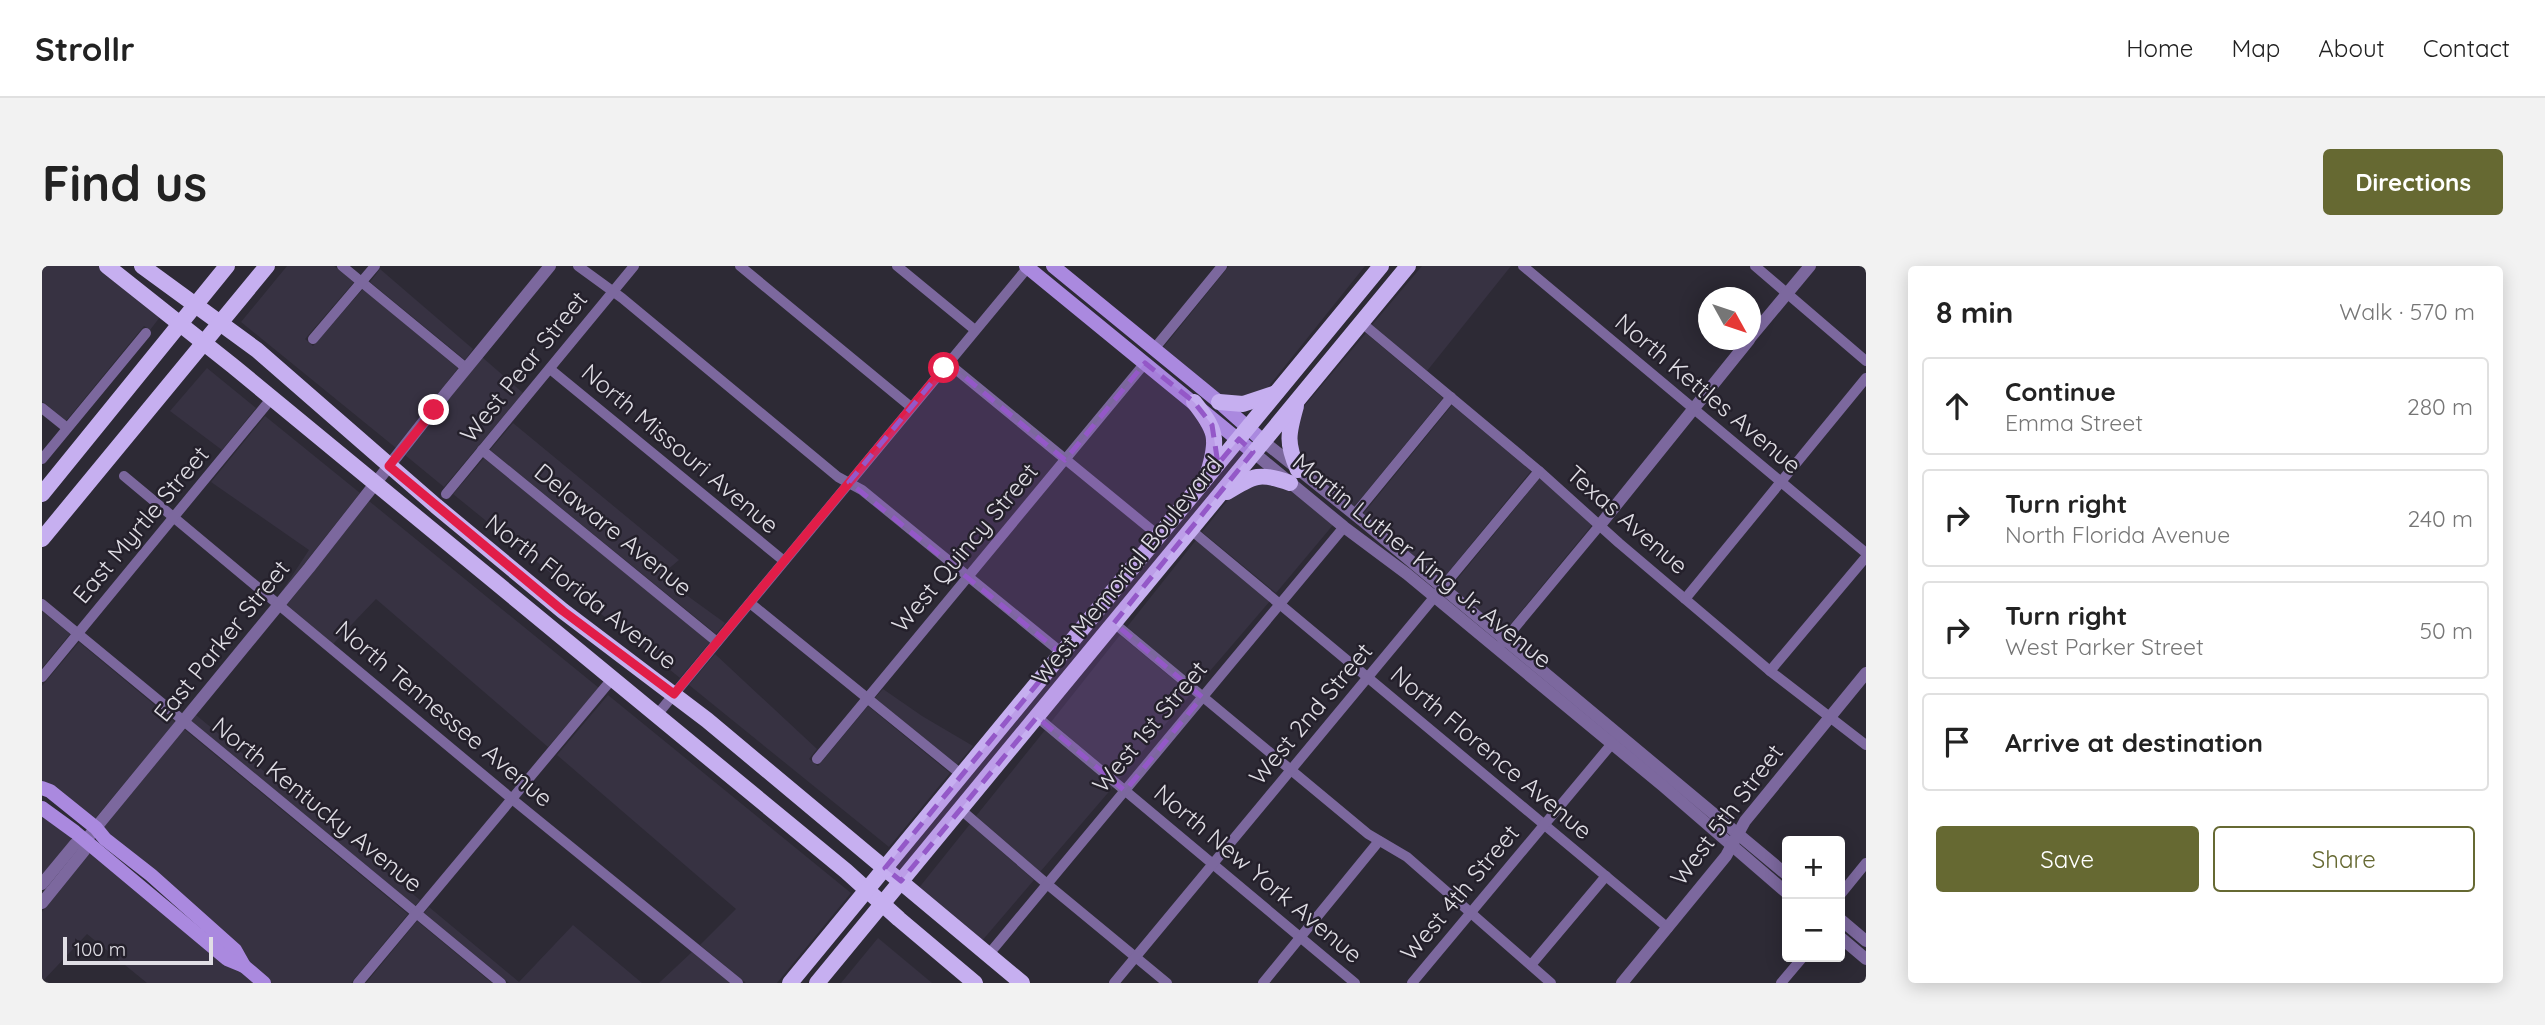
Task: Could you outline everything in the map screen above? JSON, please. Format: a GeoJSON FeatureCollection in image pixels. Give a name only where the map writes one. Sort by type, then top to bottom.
{"type":"FeatureCollection","features":[{"type":"Feature","properties":{"kind":"main road","name":"North Florida Avenue"},"geometry":{"type":"LineString","coordinates":[[107,266],[867,890],[975,983]]}},
{"type":"Feature","properties":{"kind":"main road","name":"North Florida Avenue"},"geometry":{"type":"LineString","coordinates":[[142,266],[283,371],[389,466],[553,602],[674,694],[1022,983]]}},
{"type":"Feature","properties":{"kind":"main road"},"geometry":{"type":"LineString","coordinates":[[42,494],[227,266]]}},
{"type":"Feature","properties":{"kind":"main road"},"geometry":{"type":"LineString","coordinates":[[42,539],[267,266]]}},
{"type":"Feature","properties":{"kind":"main road","name":"Martin Luther King Jr. Avenue"},"geometry":{"type":"LineString","coordinates":[[1053,266],[1219,402],[1258,447]]}},
{"type":"Feature","properties":{"kind":"main road","name":"West Memorial Boulevard"},"geometry":{"type":"LineString","coordinates":[[817,983],[1408,266]]}},
{"type":"Feature","properties":{"kind":"main road","name":"Martin Luther King Jr. Avenue"},"geometry":{"type":"LineString","coordinates":[[1028,267],[1194,402],[1244,433]]}},
{"type":"Feature","properties":{"kind":"main road","name":"West Memorial Boulevard"},"geometry":{"type":"LineString","coordinates":[[790,983],[1278,392],[1377,267]]}},
{"type":"Feature","properties":{"kind":"main road"},"geometry":{"type":"LineString","coordinates":[[1219,402],[1243,404],[1278,392]]}},
{"type":"Feature","properties":{"kind":"main road"},"geometry":{"type":"LineString","coordinates":[[1216,499],[1254,476],[1294,477],[1288,439],[1298,399]]}},
{"type":"Feature","properties":{"kind":"main road"},"geometry":{"type":"LineString","coordinates":[[1194,402],[1212,425],[1214,455],[1207,478]]}},
{"type":"Feature","properties":{"kind":"main road"},"geometry":{"type":"LineString","coordinates":[[42,788],[50,791],[96,828],[105,839],[150,875],[235,950],[244,966]]}},
{"type":"Feature","properties":{"kind":"main road"},"geometry":{"type":"LineString","coordinates":[[42,808],[226,959],[244,966],[264,983]]}},
{"type":"Feature","properties":{"kind":"street"},"geometry":{"type":"LineString","coordinates":[[342,266],[466,368]]}},
{"type":"Feature","properties":{"kind":"street"},"geometry":{"type":"LineString","coordinates":[[313,339],[375,266]]}},
{"type":"Feature","properties":{"kind":"street","name":"East Parker Street"},"geometry":{"type":"LineString","coordinates":[[42,884],[75,844],[85,841],[96,828],[279,605],[550,266]]}},
{"type":"Feature","properties":{"kind":"street"},"geometry":{"type":"LineString","coordinates":[[578,266],[622,298],[838,477],[862,490],[1062,653]]}},
{"type":"Feature","properties":{"kind":"street","name":"West Pear Street"},"geometry":{"type":"LineString","coordinates":[[446,494],[634,266]]}},
{"type":"Feature","properties":{"kind":"street"},"geometry":{"type":"LineString","coordinates":[[740,266],[911,407]]}},
{"type":"Feature","properties":{"kind":"street"},"geometry":{"type":"LineString","coordinates":[[897,266],[975,330]]}},
{"type":"Feature","properties":{"kind":"street"},"geometry":{"type":"LineString","coordinates":[[1154,349],[1222,266]]}},
{"type":"Feature","properties":{"kind":"street","name":"North Kettles Avenue"},"geometry":{"type":"LineString","coordinates":[[1523,266],[1866,555]]}},
{"type":"Feature","properties":{"kind":"street"},"geometry":{"type":"LineString","coordinates":[[1755,266],[1866,361]]}},
{"type":"Feature","properties":{"kind":"street"},"geometry":{"type":"LineString","coordinates":[[1761,325],[1810,266]]}},
{"type":"Feature","properties":{"kind":"street"},"geometry":{"type":"LineString","coordinates":[[656,716],[1028,267]]}},
{"type":"Feature","properties":{"kind":"street","name":"Texas Avenue"},"geometry":{"type":"LineString","coordinates":[[1362,323],[1539,471],[1770,671],[1866,745]]}},
{"type":"Feature","properties":{"kind":"street"},"geometry":{"type":"LineString","coordinates":[[42,459],[146,333]]}},
{"type":"Feature","properties":{"kind":"street"},"geometry":{"type":"LineString","coordinates":[[1501,644],[1741,350]]}},
{"type":"Feature","properties":{"kind":"street"},"geometry":{"type":"LineString","coordinates":[[948,363],[1159,536]]}},
{"type":"Feature","properties":{"kind":"street","name":"West Quincy Street"},"geometry":{"type":"LineString","coordinates":[[817,759],[1144,363]]}},
{"type":"Feature","properties":{"kind":"street","name":"North Missouri Avenue"},"geometry":{"type":"LineString","coordinates":[[550,369],[784,561]]}},
{"type":"Feature","properties":{"kind":"street"},"geometry":{"type":"LineString","coordinates":[[1685,599],[1866,378]]}},
{"type":"Feature","properties":{"kind":"street"},"geometry":{"type":"LineString","coordinates":[[1355,514],[1451,397]]}},
{"type":"Feature","properties":{"kind":"street","name":"East Myrtle Street"},"geometry":{"type":"LineString","coordinates":[[42,677],[271,399]]}},
{"type":"Feature","properties":{"kind":"street"},"geometry":{"type":"LineString","coordinates":[[42,408],[67,428]]}},
{"type":"Feature","properties":{"kind":"street","name":"Martin Luther King Jr. Avenue"},"geometry":{"type":"LineString","coordinates":[[1258,447],[1294,477],[1344,527],[1438,593]]}},
{"type":"Feature","properties":{"kind":"street","name":"Delaware Avenue"},"geometry":{"type":"LineString","coordinates":[[482,450],[718,642]]}},
{"type":"Feature","properties":{"kind":"street","name":"West 2nd Street"},"geometry":{"type":"LineString","coordinates":[[1114,983],[1539,471]]}},
{"type":"Feature","properties":{"kind":"street","name":"North Tennessee Avenue"},"geometry":{"type":"LineString","coordinates":[[124,476],[738,983]]}},
{"type":"Feature","properties":{"kind":"street","name":"Martin Luther King Jr. Avenue"},"geometry":{"type":"LineString","coordinates":[[1294,477],[1355,514],[1438,593],[1734,839],[1782,888]]}},
{"type":"Feature","properties":{"kind":"street","name":"West 1st Street"},"geometry":{"type":"LineString","coordinates":[[989,954],[1344,527]]}},
{"type":"Feature","properties":{"kind":"street","name":"North Florence Avenue"},"geometry":{"type":"LineString","coordinates":[[1191,530],[1668,928]]}},
{"type":"Feature","properties":{"kind":"street"},"geometry":{"type":"LineString","coordinates":[[1770,671],[1866,555]]}},
{"type":"Feature","properties":{"kind":"street"},"geometry":{"type":"LineString","coordinates":[[750,603],[962,775]]}},
{"type":"Feature","properties":{"kind":"street","name":"North Kentucky Avenue"},"geometry":{"type":"LineString","coordinates":[[42,604],[500,983]]}},
{"type":"Feature","properties":{"kind":"street"},"geometry":{"type":"LineString","coordinates":[[1114,623],[1290,770],[1379,841],[1407,857],[1551,983]]}},
{"type":"Feature","properties":{"kind":"street","name":"West 5th Street"},"geometry":{"type":"LineString","coordinates":[[1622,983],[1726,856],[1734,839],[1866,673]]}},
{"type":"Feature","properties":{"kind":"street"},"geometry":{"type":"LineString","coordinates":[[358,983],[612,680]]}},
{"type":"Feature","properties":{"kind":"street","name":"North New York Avenue"},"geometry":{"type":"LineString","coordinates":[[1037,717],[1355,983]]}},
{"type":"Feature","properties":{"kind":"street","name":"West 4th Street"},"geometry":{"type":"LineString","coordinates":[[1412,983],[1616,739]]}},
{"type":"Feature","properties":{"kind":"street"},"geometry":{"type":"LineString","coordinates":[[960,809],[1167,983]]}},
{"type":"Feature","properties":{"kind":"street","name":"Martin Luther King Jr. Avenue"},"geometry":{"type":"LineString","coordinates":[[1734,839],[1782,872]]}},
{"type":"Feature","properties":{"kind":"street","name":"East Parker Street"},"geometry":{"type":"LineString","coordinates":[[42,903],[84,851],[85,841]]}},
{"type":"Feature","properties":{"kind":"street"},"geometry":{"type":"LineString","coordinates":[[1262,983],[1379,841]]}},
{"type":"Feature","properties":{"kind":"street"},"geometry":{"type":"LineString","coordinates":[[1845,889],[1866,863]]}},
{"type":"Feature","properties":{"kind":"street"},"geometry":{"type":"LineString","coordinates":[[1531,965],[1606,876]]}},
{"type":"Feature","properties":{"kind":"street"},"geometry":{"type":"LineString","coordinates":[[1845,923],[1866,942]]}},
{"type":"Feature","properties":{"kind":"street"},"geometry":{"type":"LineString","coordinates":[[1845,941],[1866,959]]}},
{"type":"Feature","properties":{"kind":"street"},"geometry":{"type":"LineString","coordinates":[[1781,983],[1798,962]]}},
{"type":"Feature","properties":{"kind":"highlighted area"},"geometry":{"type":"Polygon","coordinates":[[[948,363],[1065,460],[1145,363],[1194,402],[1212,425],[1218,464],[1239,439],[1253,452],[1114,623],[1202,697],[1125,791],[1037,717],[901,881],[885,868],[1062,654],[849,482],[948,363]]]}},
{"type":"Feature","properties":{"kind":"shaded area"},"geometry":{"type":"Polygon","coordinates":[[[42,266],[99,266],[160,317],[150,330],[144,326],[66,421],[42,401],[42,266]]]}},
{"type":"Feature","properties":{"kind":"shaded area"},"geometry":{"type":"Polygon","coordinates":[[[287,266],[334,266],[354,282],[305,339],[313,346],[363,289],[458,368],[396,448],[241,322],[287,266]]]}},
{"type":"Feature","properties":{"kind":"shaded area"},"geometry":{"type":"Polygon","coordinates":[[[1229,266],[1365,266],[1265,391],[1252,396],[1221,397],[1162,349],[1229,266]]]}},
{"type":"Feature","properties":{"kind":"shaded area"},"geometry":{"type":"Polygon","coordinates":[[[1422,266],[1511,266],[1427,371],[1372,325],[1422,266]]]}},
{"type":"Feature","properties":{"kind":"shaded area"},"geometry":{"type":"Polygon","coordinates":[[[380,269],[473,349],[465,360],[370,282],[380,269]]]}},
{"type":"Feature","properties":{"kind":"shaded area"},"geometry":{"type":"Polygon","coordinates":[[[1366,333],[1443,398],[1354,507],[1303,467],[1294,439],[1301,410],[1366,333]]]}},
{"type":"Feature","properties":{"kind":"shaded area"},"geometry":{"type":"Polygon","coordinates":[[[482,357],[523,393],[444,487],[405,455],[482,357]]]}},
{"type":"Feature","properties":{"kind":"shaded area"},"geometry":{"type":"Polygon","coordinates":[[[207,368],[256,408],[222,450],[170,411],[207,368]]]}},
{"type":"Feature","properties":{"kind":"shaded area"},"geometry":{"type":"Polygon","coordinates":[[[1452,405],[1531,471],[1441,581],[1363,514],[1452,405]]]}},
{"type":"Feature","properties":{"kind":"shaded area"},"geometry":{"type":"Polygon","coordinates":[[[265,416],[360,493],[278,597],[309,550],[211,482],[265,416]]]}},
{"type":"Feature","properties":{"kind":"shaded area"},"geometry":{"type":"Polygon","coordinates":[[[513,423],[679,560],[660,576],[725,623],[716,634],[490,450],[513,423]]]}},
{"type":"Feature","properties":{"kind":"shaded area"},"geometry":{"type":"Polygon","coordinates":[[[484,458],[710,642],[680,678],[453,494],[484,458]]]}},
{"type":"Feature","properties":{"kind":"shaded area"},"geometry":{"type":"Polygon","coordinates":[[[1540,478],[1592,525],[1504,632],[1450,588],[1540,478]]]}},
{"type":"Feature","properties":{"kind":"shaded area"},"geometry":{"type":"Polygon","coordinates":[[[1257,481],[1287,488],[1333,525],[1276,593],[1202,532],[1231,496],[1257,481]]]}},
{"type":"Feature","properties":{"kind":"shaded area"},"geometry":{"type":"Polygon","coordinates":[[[369,501],[599,688],[548,747],[376,599],[333,644],[287,605],[369,501]]]}},
{"type":"Feature","properties":{"kind":"shaded area"},"geometry":{"type":"Polygon","coordinates":[[[1196,540],[1270,601],[1197,686],[1127,627],[1196,540]]]}},
{"type":"Feature","properties":{"kind":"shaded area"},"geometry":{"type":"Polygon","coordinates":[[[42,611],[70,634],[42,668],[42,611]]]}},
{"type":"Feature","properties":{"kind":"shaded area"},"geometry":{"type":"Polygon","coordinates":[[[1120,635],[1191,694],[1119,779],[1051,722],[1120,635]]]}},
{"type":"Feature","properties":{"kind":"shaded area"},"geometry":{"type":"Polygon","coordinates":[[[79,642],[175,722],[94,820],[42,782],[42,686],[79,642]]]}},
{"type":"Feature","properties":{"kind":"shaded area"},"geometry":{"type":"Polygon","coordinates":[[[715,654],[817,749],[809,759],[818,766],[868,706],[950,773],[889,847],[689,685],[715,654]]]}},
{"type":"Feature","properties":{"kind":"shaded area"},"geometry":{"type":"Polygon","coordinates":[[[883,689],[973,746],[957,765],[875,698],[883,689]]]}},
{"type":"Feature","properties":{"kind":"shaded area"},"geometry":{"type":"Polygon","coordinates":[[[608,695],[851,893],[777,983],[746,983],[700,945],[736,909],[557,755],[608,695]]]}},
{"type":"Feature","properties":{"kind":"shaded area"},"geometry":{"type":"Polygon","coordinates":[[[196,715],[420,900],[415,906],[190,721],[196,715]]]}},
{"type":"Feature","properties":{"kind":"shaded area"},"geometry":{"type":"Polygon","coordinates":[[[184,729],[408,914],[351,983],[272,983],[103,828],[184,729]]]}},
{"type":"Feature","properties":{"kind":"shaded area"},"geometry":{"type":"Polygon","coordinates":[[[1045,730],[1113,787],[1040,872],[976,816],[1045,730]]]}},
{"type":"Feature","properties":{"kind":"shaded area"},"geometry":{"type":"Polygon","coordinates":[[[42,814],[75,838],[42,875],[42,814]]]}},
{"type":"Feature","properties":{"kind":"shaded area"},"geometry":{"type":"Polygon","coordinates":[[[970,824],[1034,880],[981,942],[918,889],[970,824]]]}},
{"type":"Feature","properties":{"kind":"shaded area"},"geometry":{"type":"Polygon","coordinates":[[[90,852],[256,983],[147,983],[87,934],[42,982],[42,912],[90,852]]]}},
{"type":"Feature","properties":{"kind":"shaded area"},"geometry":{"type":"Polygon","coordinates":[[[429,907],[519,982],[573,925],[642,983],[509,983],[424,913],[429,907]]]}},
{"type":"Feature","properties":{"kind":"shaded area"},"geometry":{"type":"Polygon","coordinates":[[[417,921],[492,983],[366,983],[417,921]]]}},
{"type":"Feature","properties":{"kind":"shaded area"},"geometry":{"type":"Polygon","coordinates":[[[878,938],[932,983],[841,983],[878,938]]]}},
{"type":"Feature","properties":{"kind":"shaded area"},"geometry":{"type":"Polygon","coordinates":[[[692,952],[730,983],[659,983],[692,952]]]}},
{"type":"Feature","properties":{"kind":"route"},"geometry":{"type":"LineString","coordinates":[[434,410],[389,466],[563,611],[674,694],[944,368]]}}]}
